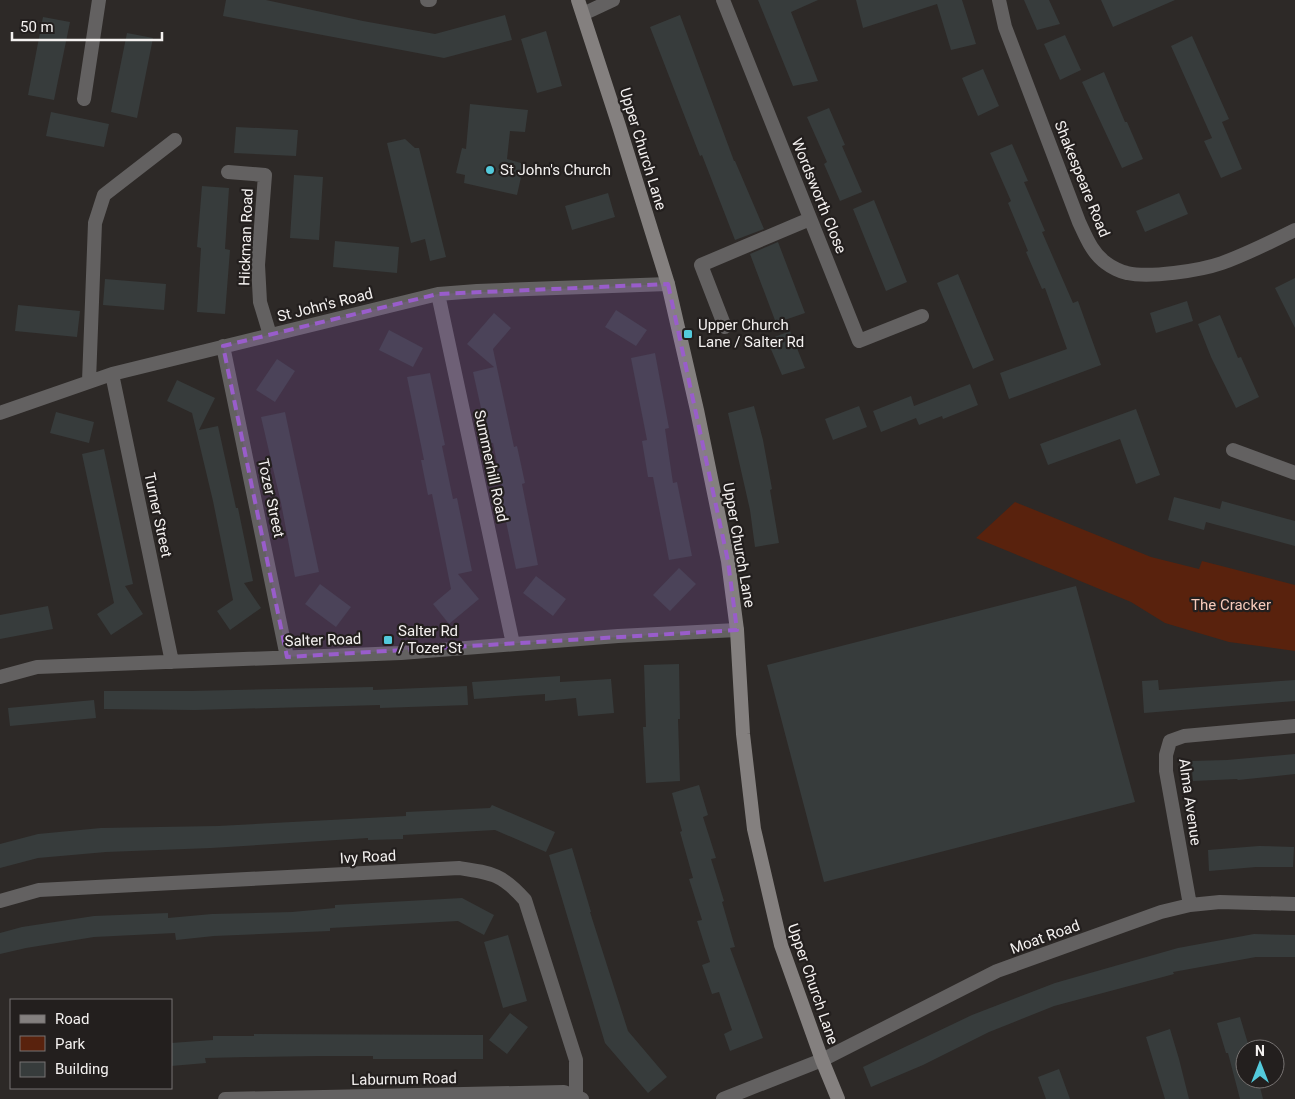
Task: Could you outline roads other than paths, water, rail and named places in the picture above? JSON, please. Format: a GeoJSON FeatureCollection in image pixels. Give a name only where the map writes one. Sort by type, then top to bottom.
{"type":"FeatureCollection","features":[{"type":"Feature","properties":{"kind":"main road","name":"Upper Church Lane"},"geometry":{"type":"LineString","coordinates":[[578,0],[668,284],[697,410],[728,561],[737,630],[743,734],[754,829],[781,945],[838,1099]]}},
{"type":"Feature","properties":{"kind":"street"},"geometry":{"type":"LineString","coordinates":[[84,99],[99,0]]}},
{"type":"Feature","properties":{"kind":"street"},"geometry":{"type":"LineString","coordinates":[[583,14],[612,1],[626,0]]}},
{"type":"Feature","properties":{"kind":"street","name":"Wordsworth Close"},"geometry":{"type":"LineString","coordinates":[[723,0],[859,341],[922,316]]}},
{"type":"Feature","properties":{"kind":"street","name":"Shakespeare Road"},"geometry":{"type":"LineString","coordinates":[[999,0],[1004,27],[1079,222],[1092,249],[1106,263],[1126,273],[1154,274],[1188,270],[1220,264],[1295,230]]}},
{"type":"Feature","properties":{"kind":"street"},"geometry":{"type":"LineString","coordinates":[[89,381],[96,223],[104,195],[175,140]]}},
{"type":"Feature","properties":{"kind":"street","name":"Hickman Road"},"geometry":{"type":"LineString","coordinates":[[228,172],[265,175],[258,265],[260,302],[270,335]]}},
{"type":"Feature","properties":{"kind":"street"},"geometry":{"type":"LineString","coordinates":[[725,327],[701,265],[810,219]]}},
{"type":"Feature","properties":{"kind":"street","name":"St John's Road"},"geometry":{"type":"LineString","coordinates":[[0,412],[112,374],[438,294],[668,284]]}},
{"type":"Feature","properties":{"kind":"street","name":"Summerhill Road"},"geometry":{"type":"LineString","coordinates":[[438,294],[513,644]]}},
{"type":"Feature","properties":{"kind":"street","name":"Tozer Street"},"geometry":{"type":"LineString","coordinates":[[223,346],[287,657]]}},
{"type":"Feature","properties":{"kind":"street","name":"Turner Street"},"geometry":{"type":"LineString","coordinates":[[112,374],[172,662]]}},
{"type":"Feature","properties":{"kind":"street"},"geometry":{"type":"LineString","coordinates":[[1233,450],[1295,473]]}},
{"type":"Feature","properties":{"kind":"street","name":"Salter Road"},"geometry":{"type":"LineString","coordinates":[[0,677],[37,667],[401,653],[737,630]]}},
{"type":"Feature","properties":{"kind":"street","name":"Alma Avenue"},"geometry":{"type":"LineString","coordinates":[[1190,905],[1166,771],[1166,755],[1170,741],[1184,736],[1295,726]]}},
{"type":"Feature","properties":{"kind":"street","name":"Ivy Road"},"geometry":{"type":"LineString","coordinates":[[0,901],[39,890],[459,868],[499,876],[526,900],[576,1060],[579,1098]]}},
{"type":"Feature","properties":{"kind":"street","name":"Moat Road"},"geometry":{"type":"LineString","coordinates":[[822,1060],[997,971],[1161,912],[1190,905],[1220,902],[1295,904]]}},
{"type":"Feature","properties":{"kind":"street"},"geometry":{"type":"LineString","coordinates":[[723,1099],[822,1060]]}},
{"type":"Feature","properties":{"kind":"street","name":"Laburnum Road"},"geometry":{"type":"LineString","coordinates":[[225,1099],[564,1092],[579,1098]]}},
{"type":"Feature","properties":{"kind":"place","name":"St John's Church"},"geometry":{"type":"Point","coordinates":[490,170]}},
{"type":"Feature","properties":{"kind":"place","name":"Upper Church Lane / Salter Rd"},"geometry":{"type":"Point","coordinates":[688,334]}},
{"type":"Feature","properties":{"kind":"place","name":"Salter Rd / Tozer St"},"geometry":{"type":"Point","coordinates":[388,640]}},
{"type":"Feature","properties":{"kind":"park label","name":"The Cracker"},"geometry":{"type":"Point","coordinates":[1231,605]}}]}
